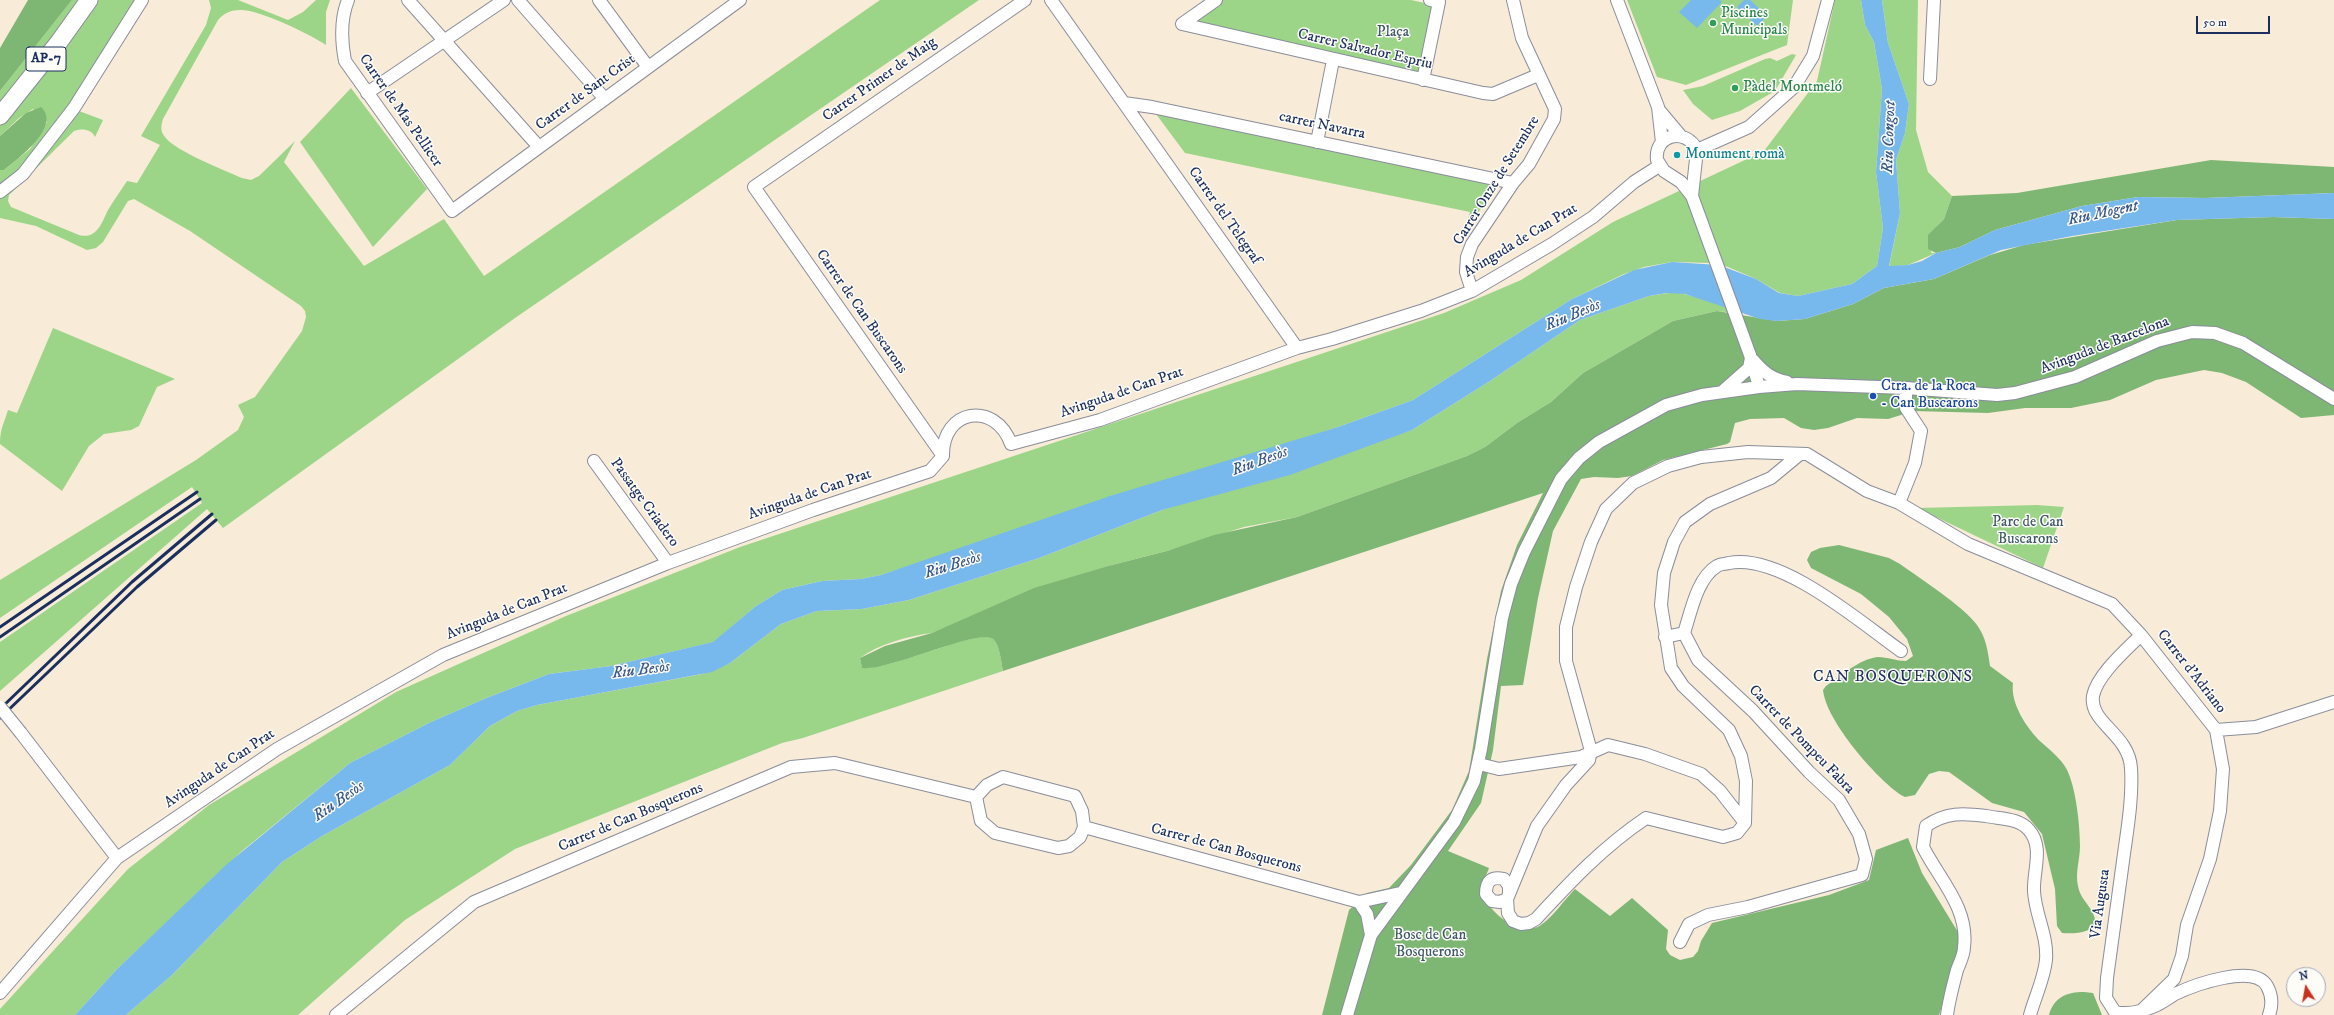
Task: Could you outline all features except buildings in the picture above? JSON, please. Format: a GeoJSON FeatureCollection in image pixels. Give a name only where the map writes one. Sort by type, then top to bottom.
{"type":"FeatureCollection","features":[{"type":"Feature","properties":{"kind":"highway","name":"AP-7"},"geometry":{"type":"LineString","coordinates":[[0,116],[59,42],[89,0]]}},
{"type":"Feature","properties":{"kind":"street"},"geometry":{"type":"LineString","coordinates":[[0,192],[23,174],[74,108],[142,0]]}},
{"type":"Feature","properties":{"kind":"street","name":"Carrer de Mas Pellicer"},"geometry":{"type":"LineString","coordinates":[[348,0],[343,12],[342,34],[345,62],[452,211]]}},
{"type":"Feature","properties":{"kind":"street"},"geometry":{"type":"LineString","coordinates":[[408,0],[539,147]]}},
{"type":"Feature","properties":{"kind":"street"},"geometry":{"type":"LineString","coordinates":[[367,93],[504,0]]}},
{"type":"Feature","properties":{"kind":"street"},"geometry":{"type":"LineString","coordinates":[[518,0],[605,99]]}},
{"type":"Feature","properties":{"kind":"street"},"geometry":{"type":"LineString","coordinates":[[599,0],[648,67]]}},
{"type":"Feature","properties":{"kind":"street","name":"Carrer de Sant Crist"},"geometry":{"type":"LineString","coordinates":[[452,211],[740,0]]}},
{"type":"Feature","properties":{"kind":"street","name":"Carrer Primer de Maig"},"geometry":{"type":"LineString","coordinates":[[754,187],[1025,0]]}},
{"type":"Feature","properties":{"kind":"street","name":"Carrer del Telegraf"},"geometry":{"type":"LineString","coordinates":[[1051,0],[1297,348]]}},
{"type":"Feature","properties":{"kind":"street","name":"Carrer Salvador Espriu"},"geometry":{"type":"LineString","coordinates":[[1216,0],[1182,24],[1333,60],[1492,94],[1538,74]]}},
{"type":"Feature","properties":{"kind":"street","name":"Carrer Onze de Setembre"},"geometry":{"type":"LineString","coordinates":[[1472,291],[1466,272],[1467,257],[1472,244],[1512,183],[1529,164],[1554,119],[1555,109],[1522,38],[1512,0]]}},
{"type":"Feature","properties":{"kind":"street"},"geometry":{"type":"LineString","coordinates":[[1617,0],[1658,107],[1662,142]]}},
{"type":"Feature","properties":{"kind":"street"},"geometry":{"type":"LineString","coordinates":[[1697,150],[1749,127],[1794,87],[1813,56],[1828,0]]}},
{"type":"Feature","properties":{"kind":"street"},"geometry":{"type":"LineString","coordinates":[[1930,79],[1934,0]]}},
{"type":"Feature","properties":{"kind":"street"},"geometry":{"type":"LineString","coordinates":[[1423,80],[1434,1]]}},
{"type":"Feature","properties":{"kind":"street"},"geometry":{"type":"LineString","coordinates":[[1317,142],[1333,60]]}},
{"type":"Feature","properties":{"kind":"street","name":"carrer Navarra"},"geometry":{"type":"LineString","coordinates":[[1124,103],[1512,183]]}},
{"type":"Feature","properties":{"kind":"street"},"geometry":{"type":"LineString","coordinates":[[1658,107],[1680,135],[1689,139],[1697,150],[1692,196]]}},
{"type":"Feature","properties":{"kind":"street"},"geometry":{"type":"LineString","coordinates":[[1680,135],[1669,136],[1662,142],[1656,155],[1659,166],[1671,175],[1692,196],[1750,354],[1759,387]]}},
{"type":"Feature","properties":{"kind":"street"},"geometry":{"type":"LineString","coordinates":[[1671,175],[1687,173],[1696,164]]}},
{"type":"Feature","properties":{"kind":"street","name":"Avinguda de Can Prat"},"geometry":{"type":"LineString","coordinates":[[0,992],[117,858],[276,749],[443,655],[668,563],[813,510],[930,471],[943,456],[943,444],[947,433],[953,425],[967,417],[982,416],[992,419],[1007,433],[1011,444],[1027,441],[1114,416],[1297,348],[1332,339],[1421,311],[1472,291],[1593,217],[1634,182],[1659,166]]}},
{"type":"Feature","properties":{"kind":"street","name":"Carrer de Can Buscarons"},"geometry":{"type":"LineString","coordinates":[[754,187],[943,456]]}},
{"type":"Feature","properties":{"kind":"street","name":"Avinguda de Barcelona"},"geometry":{"type":"LineString","coordinates":[[1797,384],[1906,388],[1997,395],[2015,394],[2075,377],[2167,337],[2192,332],[2206,332],[2228,337],[2250,347],[2334,398]]}},
{"type":"Feature","properties":{"kind":"street"},"geometry":{"type":"LineString","coordinates":[[1750,354],[1763,372],[1776,380],[1797,384]]}},
{"type":"Feature","properties":{"kind":"street"},"geometry":{"type":"LineString","coordinates":[[1723,391],[1749,368],[1750,354]]}},
{"type":"Feature","properties":{"kind":"street"},"geometry":{"type":"LineString","coordinates":[[1347,1015],[1371,935],[1400,893],[1454,822],[1467,796],[1479,764],[1506,600],[1524,552],[1562,479],[1570,468],[1589,449],[1656,410],[1680,400],[1723,391],[1797,384]]}},
{"type":"Feature","properties":{"kind":"street"},"geometry":{"type":"LineString","coordinates":[[1899,503],[1914,463],[1921,431],[1906,408],[1906,388]]}},
{"type":"Feature","properties":{"kind":"street","name":"Carrer d'Adriano"},"geometry":{"type":"LineString","coordinates":[[1591,751],[1566,661],[1566,627],[1583,564],[1606,509],[1633,483],[1668,466],[1701,457],[1748,452],[1807,454],[1867,491],[1899,503],[1968,544],[2112,604],[2141,635],[2216,730],[2223,769],[2220,811],[2210,858],[2187,925],[2182,956],[2174,979],[2142,1011]]}},
{"type":"Feature","properties":{"kind":"street"},"geometry":{"type":"LineString","coordinates":[[1591,751],[1589,760],[1566,785],[1537,826],[1508,896],[1508,913],[1513,921],[1521,924],[1529,923],[1536,919],[1605,848],[1646,818],[1722,837],[1737,834],[1745,823],[1746,782],[1741,756],[1729,730],[1683,686],[1671,668],[1661,605],[1664,573],[1674,542],[1685,522],[1710,504],[1771,478],[1800,454]]}},
{"type":"Feature","properties":{"kind":"street","name":"Passatge Criadero"},"geometry":{"type":"LineString","coordinates":[[594,461],[668,563]]}},
{"type":"Feature","properties":{"kind":"street"},"geometry":{"type":"LineString","coordinates":[[1665,637],[1684,633],[1703,581],[1718,566],[1738,562],[1756,563],[1780,571],[1822,595],[1901,651]]}},
{"type":"Feature","properties":{"kind":"street","name":"Carrer de Pompeu Fabra"},"geometry":{"type":"LineString","coordinates":[[1680,942],[1689,924],[1708,915],[1748,907],[1862,875],[1866,859],[1859,834],[1839,800],[1808,772],[1752,711],[1698,660],[1684,633]]}},
{"type":"Feature","properties":{"kind":"street","name":"Via Augusta"},"geometry":{"type":"LineString","coordinates":[[2141,635],[2104,675],[2095,688],[2093,699],[2095,710],[2104,724],[2118,736],[2126,747],[2131,767],[2130,813],[2107,978],[2106,998],[2115,1012],[2125,1014],[2142,1011],[2200,985],[2248,975],[2264,981],[2271,994],[2270,1015]]}},
{"type":"Feature","properties":{"kind":"street"},"geometry":{"type":"LineString","coordinates":[[2216,730],[2256,727],[2334,702]]}},
{"type":"Feature","properties":{"kind":"street"},"geometry":{"type":"LineString","coordinates":[[0,707],[117,858]]}},
{"type":"Feature","properties":{"kind":"street"},"geometry":{"type":"LineString","coordinates":[[1479,764],[1499,769],[1581,757],[1591,751],[1608,745],[1646,754],[1701,774],[1720,790],[1745,823]]}},
{"type":"Feature","properties":{"kind":"street","name":"Carrer de Can Bosquerons"},"geometry":{"type":"LineString","coordinates":[[336,1015],[474,902],[791,767],[835,763],[976,797]]}},
{"type":"Feature","properties":{"kind":"street"},"geometry":{"type":"LineString","coordinates":[[1003,777],[1075,796],[1082,811],[1084,827],[1080,837],[1069,846],[1058,848],[995,833],[981,821],[976,797],[987,785],[1003,777]]}},
{"type":"Feature","properties":{"kind":"street"},"geometry":{"type":"LineString","coordinates":[[1947,1015],[1948,1002],[1963,953],[1963,927],[1960,910],[1923,846],[1926,826],[1938,818],[1954,814],[2018,821],[2034,837],[2037,858],[2034,890],[2044,934],[2046,957],[2045,968],[2030,1015]]}},
{"type":"Feature","properties":{"kind":"street","name":"Carrer de Can Bosquerons"},"geometry":{"type":"LineString","coordinates":[[1084,827],[1359,902],[1400,893]]}},
{"type":"Feature","properties":{"kind":"street"},"geometry":{"type":"LineString","coordinates":[[1359,902],[1367,914],[1371,935]]}},
{"type":"Feature","properties":{"kind":"green space"},"geometry":{"type":"Polygon","coordinates":[[[28,0],[72,0],[0,91],[0,48],[28,0]]]}},
{"type":"Feature","properties":{"kind":"green space"},"geometry":{"type":"Polygon","coordinates":[[[72,0],[148,0],[79,111],[103,120],[95,137],[94,134],[86,130],[74,131],[9,195],[8,201],[11,207],[79,235],[85,236],[95,232],[101,225],[108,210],[127,181],[137,183],[160,145],[141,136],[206,25],[211,8],[209,0],[238,0],[288,20],[303,12],[316,0],[330,0],[326,12],[326,45],[297,29],[259,14],[237,10],[223,15],[218,20],[163,119],[161,128],[163,135],[170,142],[189,154],[242,178],[251,180],[259,176],[295,141],[284,162],[364,266],[444,219],[484,276],[880,0],[979,0],[515,318],[223,528],[207,509],[0,691],[0,642],[202,503],[192,487],[0,618],[0,580],[196,460],[238,430],[244,417],[238,405],[255,397],[302,331],[306,317],[305,311],[301,306],[190,231],[134,199],[128,201],[103,242],[96,248],[87,250],[36,226],[0,218],[0,170],[4,170],[30,149],[47,122],[33,109],[19,118],[0,136],[0,91],[72,0]]]}},
{"type":"Feature","properties":{"kind":"green space","name":"Plaça"},"geometry":{"type":"Polygon","coordinates":[[[1223,0],[1411,0],[1434,5],[1419,73],[1193,21],[1223,0]]]}},
{"type":"Feature","properties":{"kind":"green space","name":"Piscines Municipals"},"geometry":{"type":"Polygon","coordinates":[[[1627,0],[1793,0],[1787,45],[1686,85],[1657,77],[1627,0]]]}},
{"type":"Feature","properties":{"kind":"green space"},"geometry":{"type":"Polygon","coordinates":[[[1835,0],[1861,0],[1865,25],[1874,42],[1882,89],[1876,172],[1883,228],[1877,266],[1852,284],[1798,296],[1780,293],[1756,279],[1728,267],[1710,263],[1672,262],[1644,267],[1624,274],[1572,299],[1413,400],[1338,427],[881,575],[861,579],[822,581],[782,590],[756,606],[714,642],[611,666],[549,674],[484,699],[431,722],[350,763],[242,851],[117,969],[75,1015],[0,1015],[0,1009],[128,869],[209,805],[396,692],[566,616],[740,547],[1444,313],[1521,280],[1613,222],[1764,151],[1817,81],[1835,0]]]}},
{"type":"Feature","properties":{"kind":"green space"},"geometry":{"type":"Polygon","coordinates":[[[1882,0],[1918,0],[1916,130],[1928,172],[1952,196],[1944,219],[1937,226],[1931,253],[1936,253],[1908,265],[1889,267],[1900,213],[1896,160],[1905,133],[1909,104],[1888,43],[1882,0]]]}},
{"type":"Feature","properties":{"kind":"green space","name":"Pàdel Montmeló"},"geometry":{"type":"Polygon","coordinates":[[[1792,54],[1796,55],[1775,91],[1740,111],[1712,120],[1693,104],[1683,90],[1703,86],[1765,59],[1770,58],[1777,61],[1792,54]]]}},
{"type":"Feature","properties":{"kind":"green space"},"geometry":{"type":"Polygon","coordinates":[[[351,88],[427,189],[373,247],[300,142],[351,88]]]}},
{"type":"Feature","properties":{"kind":"green space"},"geometry":{"type":"Polygon","coordinates":[[[41,107],[46,115],[46,123],[36,142],[4,170],[0,170],[0,136],[26,113],[41,107]]]}},
{"type":"Feature","properties":{"kind":"green space"},"geometry":{"type":"Polygon","coordinates":[[[1160,113],[1491,184],[1495,190],[1465,230],[1470,212],[1185,153],[1156,114],[1160,113]]]}},
{"type":"Feature","properties":{"kind":"green space"},"geometry":{"type":"Polygon","coordinates":[[[2211,160],[2334,167],[2334,193],[2206,198],[2138,197],[2082,206],[1995,230],[1960,247],[1936,253],[1928,249],[1928,235],[1944,219],[1952,196],[2017,193],[2211,160]]]}},
{"type":"Feature","properties":{"kind":"green space","name":"Bosc de Can Bosquerons"},"geometry":{"type":"Polygon","coordinates":[[[2273,217],[2334,219],[2334,415],[2301,418],[2246,382],[2222,373],[2204,370],[2156,380],[2110,400],[2071,408],[2025,408],[1988,413],[1914,411],[1888,419],[1857,418],[1828,428],[1814,430],[1801,428],[1784,418],[1750,419],[1735,423],[1730,442],[1727,444],[1663,460],[1632,476],[1618,478],[1594,477],[1581,479],[1553,531],[1538,598],[1523,685],[1501,686],[1493,750],[1481,803],[1448,851],[1489,868],[1483,883],[1482,891],[1490,907],[1506,921],[1515,926],[1533,928],[1541,925],[1550,918],[1575,889],[1610,916],[1632,898],[1668,930],[1666,949],[1670,955],[1680,960],[1693,957],[1698,951],[1701,941],[1712,923],[1829,895],[1869,880],[1876,850],[1908,838],[1922,873],[1964,942],[1939,1015],[1322,1015],[1349,910],[1367,893],[1389,888],[1411,865],[1452,810],[1469,771],[1487,659],[1501,591],[1517,545],[1543,493],[1003,671],[997,645],[993,639],[984,637],[952,644],[892,663],[862,668],[860,658],[885,646],[932,633],[1034,588],[1112,565],[1167,551],[1214,535],[1297,517],[1467,456],[1485,447],[1517,423],[1551,402],[1583,373],[1673,321],[1717,311],[1777,321],[1805,319],[1853,304],[1884,288],[1934,279],[1990,255],[2024,245],[2177,220],[2273,217]]]}},
{"type":"Feature","properties":{"kind":"green space"},"geometry":{"type":"Polygon","coordinates":[[[1675,292],[1709,300],[1741,314],[1717,311],[1673,321],[1583,373],[1551,402],[1517,423],[1485,447],[1467,456],[1297,517],[1244,527],[1167,551],[1112,565],[932,633],[913,636],[876,649],[860,658],[862,667],[875,667],[892,663],[952,644],[984,637],[993,639],[997,645],[1003,671],[803,738],[782,743],[515,849],[405,920],[298,1015],[126,1015],[172,975],[282,862],[322,836],[450,765],[490,726],[517,711],[537,705],[702,674],[730,663],[781,624],[817,611],[862,609],[909,600],[1039,558],[1162,510],[1412,430],[1490,381],[1580,320],[1649,296],[1675,292]]]}},
{"type":"Feature","properties":{"kind":"green space"},"geometry":{"type":"Polygon","coordinates":[[[53,328],[175,379],[157,387],[139,426],[131,430],[104,434],[89,446],[62,491],[0,444],[1,430],[8,410],[17,413],[53,328]]]}},
{"type":"Feature","properties":{"kind":"green space","name":"Parc de Can Buscarons"},"geometry":{"type":"Polygon","coordinates":[[[2037,505],[2064,507],[2043,568],[1917,508],[2037,505]]]}},
{"type":"Feature","properties":{"kind":"green space"},"geometry":{"type":"Polygon","coordinates":[[[1839,545],[1889,558],[1900,564],[1952,601],[1977,625],[1985,640],[1990,666],[2013,683],[2014,699],[2025,723],[2036,737],[2055,754],[2066,768],[2077,806],[2080,851],[2077,881],[2082,897],[2091,909],[2096,926],[2084,932],[2062,933],[2057,926],[2055,889],[2042,834],[2024,812],[1992,803],[1949,772],[1939,771],[1929,774],[1915,795],[1905,797],[1879,776],[1842,732],[1826,703],[1823,690],[1826,686],[1850,668],[1871,658],[1881,657],[1906,661],[1913,656],[1907,639],[1889,617],[1861,594],[1811,568],[1807,560],[1811,552],[1820,548],[1839,545]]]}},
{"type":"Feature","properties":{"kind":"green space"},"geometry":{"type":"Polygon","coordinates":[[[2072,993],[2093,993],[2102,1015],[2049,1015],[2054,1004],[2062,997],[2072,993]]]}},
{"type":"Feature","properties":{"kind":"water"},"geometry":{"type":"Polygon","coordinates":[[[1691,0],[1720,0],[1722,2],[1697,28],[1679,12],[1691,0]]]}},
{"type":"Feature","properties":{"kind":"water"},"geometry":{"type":"Polygon","coordinates":[[[1744,0],[1750,0],[1767,16],[1757,26],[1737,7],[1744,0]]]}},
{"type":"Feature","properties":{"kind":"water"},"geometry":{"type":"Polygon","coordinates":[[[1861,0],[1882,0],[1888,43],[1909,104],[1905,133],[1896,160],[1900,213],[1889,266],[1908,265],[1922,261],[1936,253],[1960,247],[1995,230],[2082,206],[2138,197],[2206,198],[2334,193],[2334,219],[2273,217],[2177,220],[2072,236],[2001,250],[1934,279],[1884,288],[1853,304],[1805,319],[1777,321],[1760,319],[1685,294],[1667,293],[1649,296],[1580,320],[1490,381],[1412,430],[1290,475],[1162,510],[1039,558],[909,600],[862,609],[817,611],[781,624],[730,663],[712,672],[537,705],[517,711],[490,726],[450,765],[322,836],[282,862],[172,975],[126,1015],[75,1015],[117,969],[227,864],[350,763],[431,722],[484,699],[549,674],[611,666],[713,642],[756,606],[782,590],[822,581],[861,579],[881,575],[1110,496],[1338,427],[1413,400],[1572,299],[1634,270],[1672,262],[1719,265],[1756,279],[1779,293],[1798,296],[1852,284],[1877,266],[1883,228],[1876,172],[1882,89],[1874,42],[1865,25],[1861,0]]]}},
{"type":"Feature","properties":{"kind":"railway"},"geometry":{"type":"LineString","coordinates":[[0,627],[197,492]]}},
{"type":"Feature","properties":{"kind":"railway"},"geometry":{"type":"LineString","coordinates":[[0,637],[200,499]]}},
{"type":"Feature","properties":{"kind":"railway"},"geometry":{"type":"LineString","coordinates":[[0,709],[132,582],[212,514]]}},
{"type":"Feature","properties":{"kind":"railway"},"geometry":{"type":"LineString","coordinates":[[0,718],[137,587],[216,520]]}},
{"type":"Feature","properties":{"kind":"place","name":"Piscines Municipals"},"geometry":{"type":"Point","coordinates":[1713,23]}},
{"type":"Feature","properties":{"kind":"place","name":"Pàdel Montmeló"},"geometry":{"type":"Point","coordinates":[1735,88]}},
{"type":"Feature","properties":{"kind":"place","name":"Monument romà"},"geometry":{"type":"Point","coordinates":[1677,155]}},
{"type":"Feature","properties":{"kind":"place","name":"Ctra. de la Roca - Can Buscarons"},"geometry":{"type":"Point","coordinates":[1873,396]}},
{"type":"Feature","properties":{"kind":"district","name":"CAN BOSQUERONS"},"geometry":{"type":"Point","coordinates":[1893,678]}},
{"type":"Feature","properties":{"kind":"water label","name":"Riu Congost"},"geometry":{"type":"Point","coordinates":[1890,137]}},
{"type":"Feature","properties":{"kind":"water label","name":"Riu Mogent"},"geometry":{"type":"Point","coordinates":[2103,214]}},
{"type":"Feature","properties":{"kind":"water label","name":"Riu Besòs"},"geometry":{"type":"Point","coordinates":[1573,316]}},
{"type":"Feature","properties":{"kind":"water label","name":"Riu Besòs"},"geometry":{"type":"Point","coordinates":[1260,462]}},
{"type":"Feature","properties":{"kind":"water label","name":"Riu Besòs"},"geometry":{"type":"Point","coordinates":[953,566]}},
{"type":"Feature","properties":{"kind":"water label","name":"Riu Besòs"},"geometry":{"type":"Point","coordinates":[641,671]}},
{"type":"Feature","properties":{"kind":"water label","name":"Riu Besòs"},"geometry":{"type":"Point","coordinates":[339,802]}}]}
